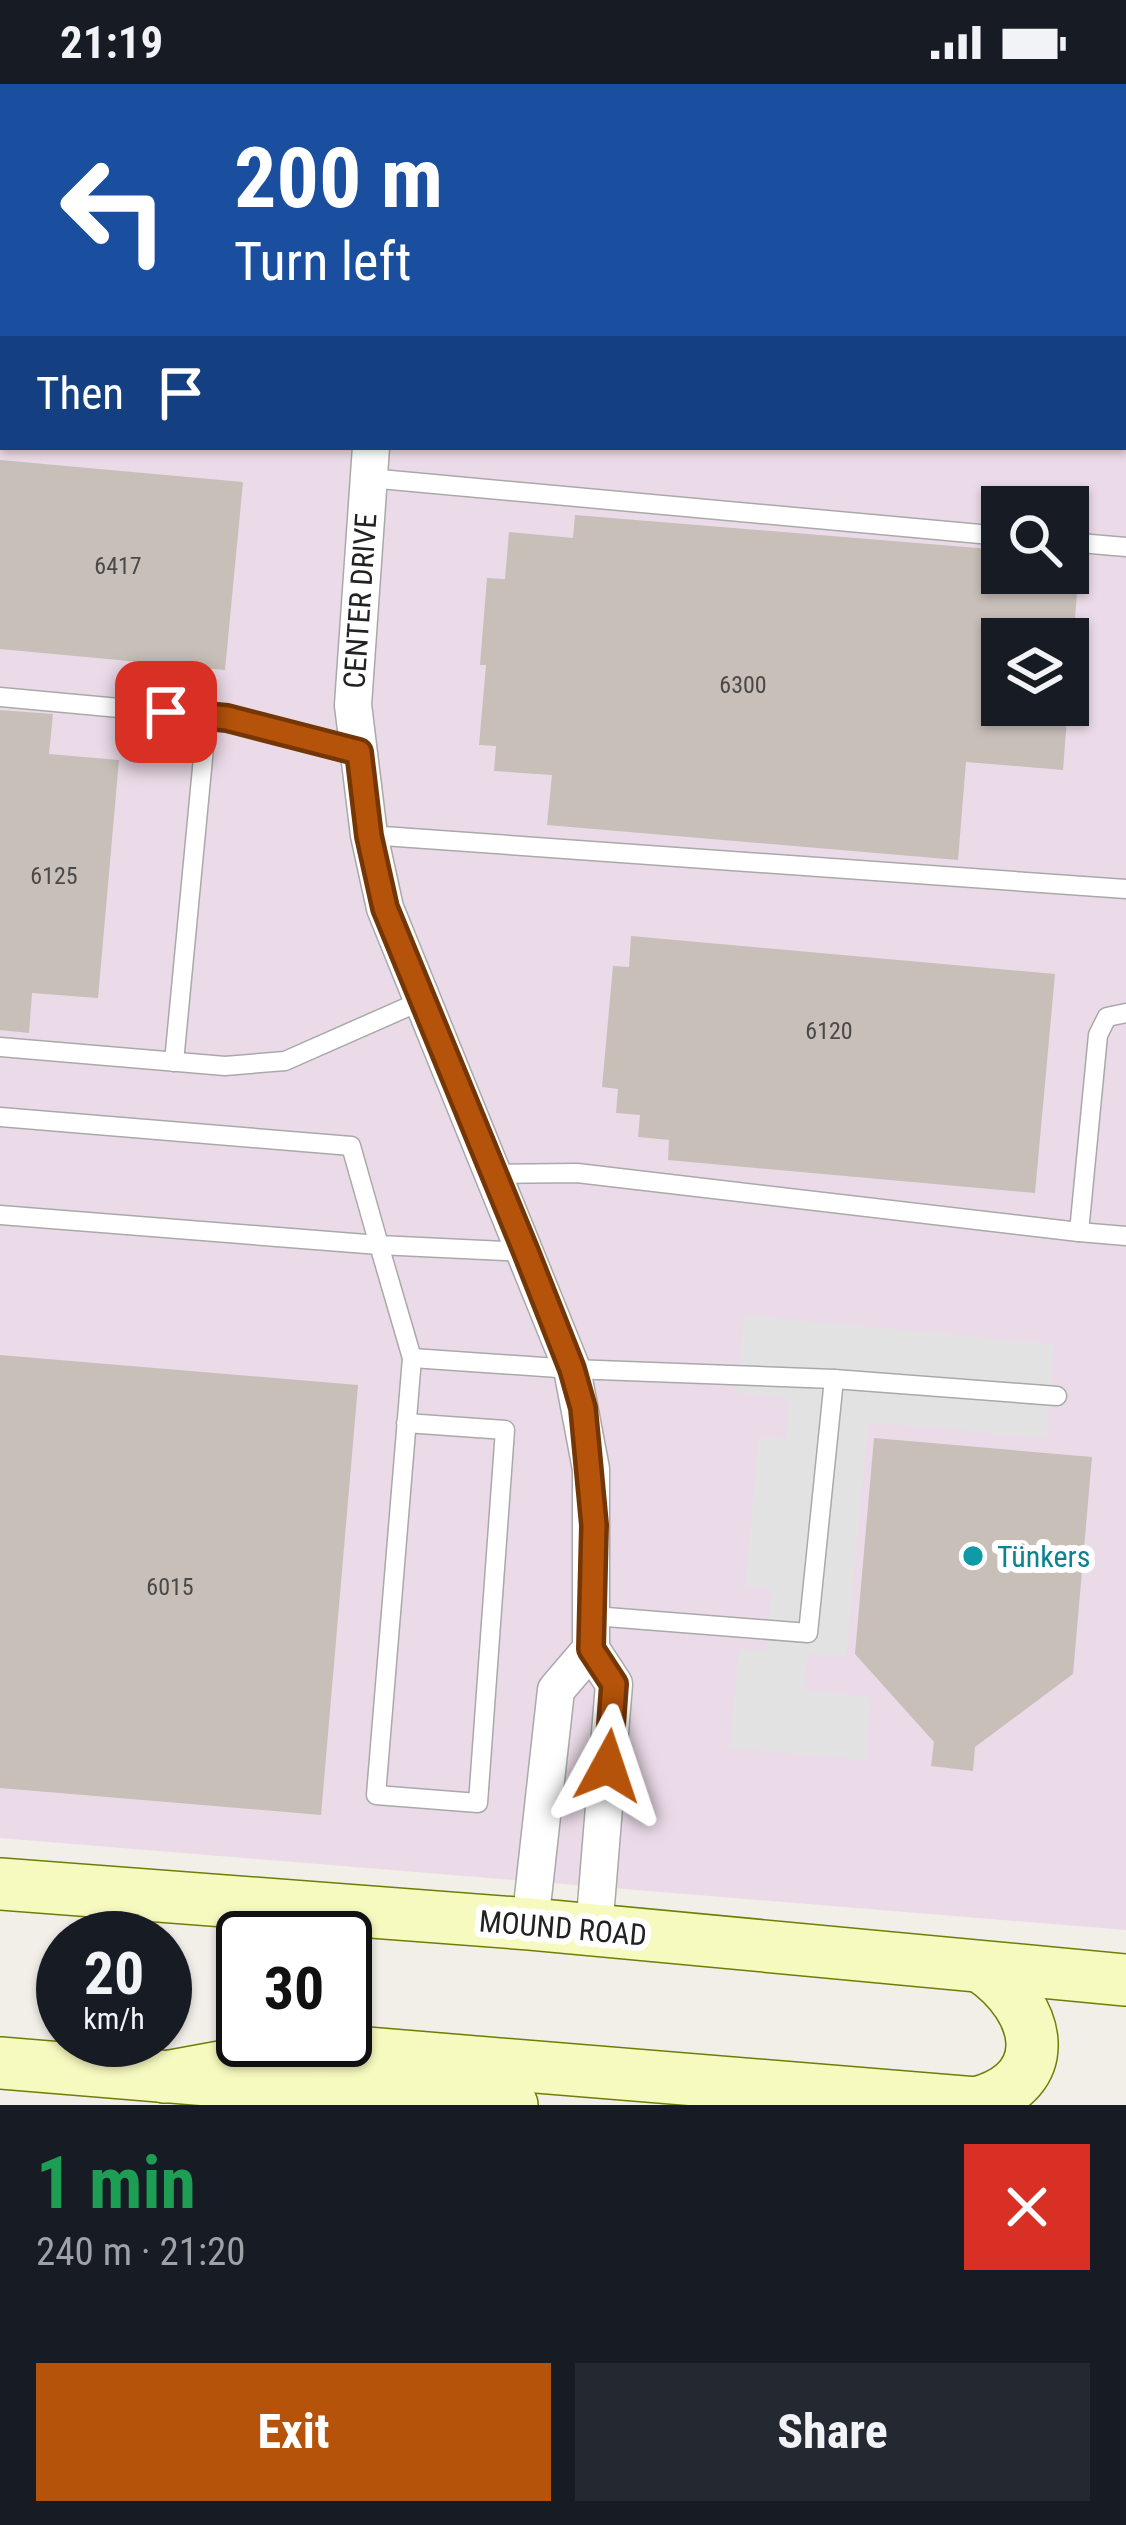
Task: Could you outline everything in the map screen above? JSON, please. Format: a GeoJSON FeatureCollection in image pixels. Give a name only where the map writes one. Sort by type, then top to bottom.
{"type":"FeatureCollection","features":[{"type":"Feature","properties":{"kind":"main road","name":"MOUND ROAD"},"geometry":{"type":"LineString","coordinates":[[0,1884],[530,1924],[1126,1980]]}},
{"type":"Feature","properties":{"kind":"main road"},"geometry":{"type":"LineString","coordinates":[[0,2063],[165,2077],[968,2104],[1012,2088],[1029,2061],[1032,2043],[1025,2009],[1015,1994],[983,1968]]}},
{"type":"Feature","properties":{"kind":"main road"},"geometry":{"type":"LineString","coordinates":[[401,2086],[512,2105]]}},
{"type":"Feature","properties":{"kind":"street","name":"CENTER DRIVE"},"geometry":{"type":"LineString","coordinates":[[370,462],[353,705],[369,836],[385,908],[526,1252],[583,1408],[591,1469],[592,1633],[614,1684],[594,1930]]}},
{"type":"Feature","properties":{"kind":"street"},"geometry":{"type":"LineString","coordinates":[[530,1924],[556,1690],[592,1633]]}},
{"type":"Feature","properties":{"kind":"lane"},"geometry":{"type":"LineString","coordinates":[[370,462],[981,534]]}},
{"type":"Feature","properties":{"kind":"lane"},"geometry":{"type":"LineString","coordinates":[[1089,544],[1126,547]]}},
{"type":"Feature","properties":{"kind":"lane"},"geometry":{"type":"LineString","coordinates":[[0,697],[207,716],[359,752]]}},
{"type":"Feature","properties":{"kind":"lane"},"geometry":{"type":"LineString","coordinates":[[174,1062],[207,716]]}},
{"type":"Feature","properties":{"kind":"lane"},"geometry":{"type":"LineString","coordinates":[[369,836],[1126,890]]}},
{"type":"Feature","properties":{"kind":"lane"},"geometry":{"type":"LineString","coordinates":[[0,1047],[226,1066],[285,1061],[421,1001]]}},
{"type":"Feature","properties":{"kind":"lane"},"geometry":{"type":"LineString","coordinates":[[1079,1232],[1098,1035],[1107,1017],[1126,1012]]}},
{"type":"Feature","properties":{"kind":"lane"},"geometry":{"type":"LineString","coordinates":[[0,1117],[351,1146],[412,1358],[406,1424],[376,1796],[478,1803],[505,1430],[406,1424]]}},
{"type":"Feature","properties":{"kind":"lane"},"geometry":{"type":"LineString","coordinates":[[494,1174],[577,1173],[1126,1236]]}},
{"type":"Feature","properties":{"kind":"lane"},"geometry":{"type":"LineString","coordinates":[[0,1215],[526,1252]]}},
{"type":"Feature","properties":{"kind":"lane"},"geometry":{"type":"LineString","coordinates":[[412,1358],[834,1379],[1057,1396]]}},
{"type":"Feature","properties":{"kind":"lane"},"geometry":{"type":"LineString","coordinates":[[592,1633],[808,1634],[834,1379]]}},
{"type":"Feature","properties":{"kind":"shaded area"},"geometry":{"type":"Polygon","coordinates":[[[0,450],[1126,450],[1126,1930],[0,1838],[0,450]]]}},
{"type":"Feature","properties":{"kind":"shaded area"},"geometry":{"type":"Polygon","coordinates":[[[744,1315],[1054,1344],[1046,1438],[868,1422],[846,1657],[808,1654],[804,1690],[871,1697],[866,1760],[730,1748],[739,1649],[766,1651],[772,1589],[745,1586],[759,1437],[786,1439],[789,1398],[737,1393],[744,1315]]]}},
{"type":"Feature","properties":{"kind":"building"},"geometry":{"type":"Polygon","coordinates":[[[0,460],[243,482],[225,670],[0,649],[0,460]]]}},
{"type":"Feature","properties":{"kind":"building"},"geometry":{"type":"Polygon","coordinates":[[[575,515],[981,548],[981,594],[1077,594],[1075,618],[981,618],[981,726],[1066,726],[1063,770],[966,762],[958,860],[547,825],[552,775],[494,771],[496,746],[479,745],[487,578],[505,579],[509,532],[573,538],[575,515]]]}},
{"type":"Feature","properties":{"kind":"building"},"geometry":{"type":"Polygon","coordinates":[[[0,710],[53,714],[49,754],[119,760],[98,998],[32,993],[29,1033],[0,1030],[0,710]]]}},
{"type":"Feature","properties":{"kind":"building"},"geometry":{"type":"Polygon","coordinates":[[[631,936],[1055,974],[1035,1193],[668,1160],[669,1140],[638,1137],[640,1115],[616,1113],[618,1089],[602,1087],[613,966],[629,967],[631,936]]]}},
{"type":"Feature","properties":{"kind":"building"},"geometry":{"type":"Polygon","coordinates":[[[0,1355],[358,1385],[321,1815],[0,1788],[0,1355]]]}},
{"type":"Feature","properties":{"kind":"building","name":"Tünkers"},"geometry":{"type":"Polygon","coordinates":[[[874,1438],[1092,1457],[1073,1674],[975,1747],[973,1771],[931,1766],[934,1742],[855,1654],[874,1438]]]}},
{"type":"Feature","properties":{"kind":"place","name":"Tünkers"},"geometry":{"type":"Point","coordinates":[973,1556]}},
{"type":"Feature","properties":{"kind":"route"},"geometry":{"type":"LineString","coordinates":[[166,712],[227,718],[359,752],[369,836],[385,908],[526,1252],[583,1408],[594,1525],[591,1649],[614,1684],[608,1766]]}}]}
